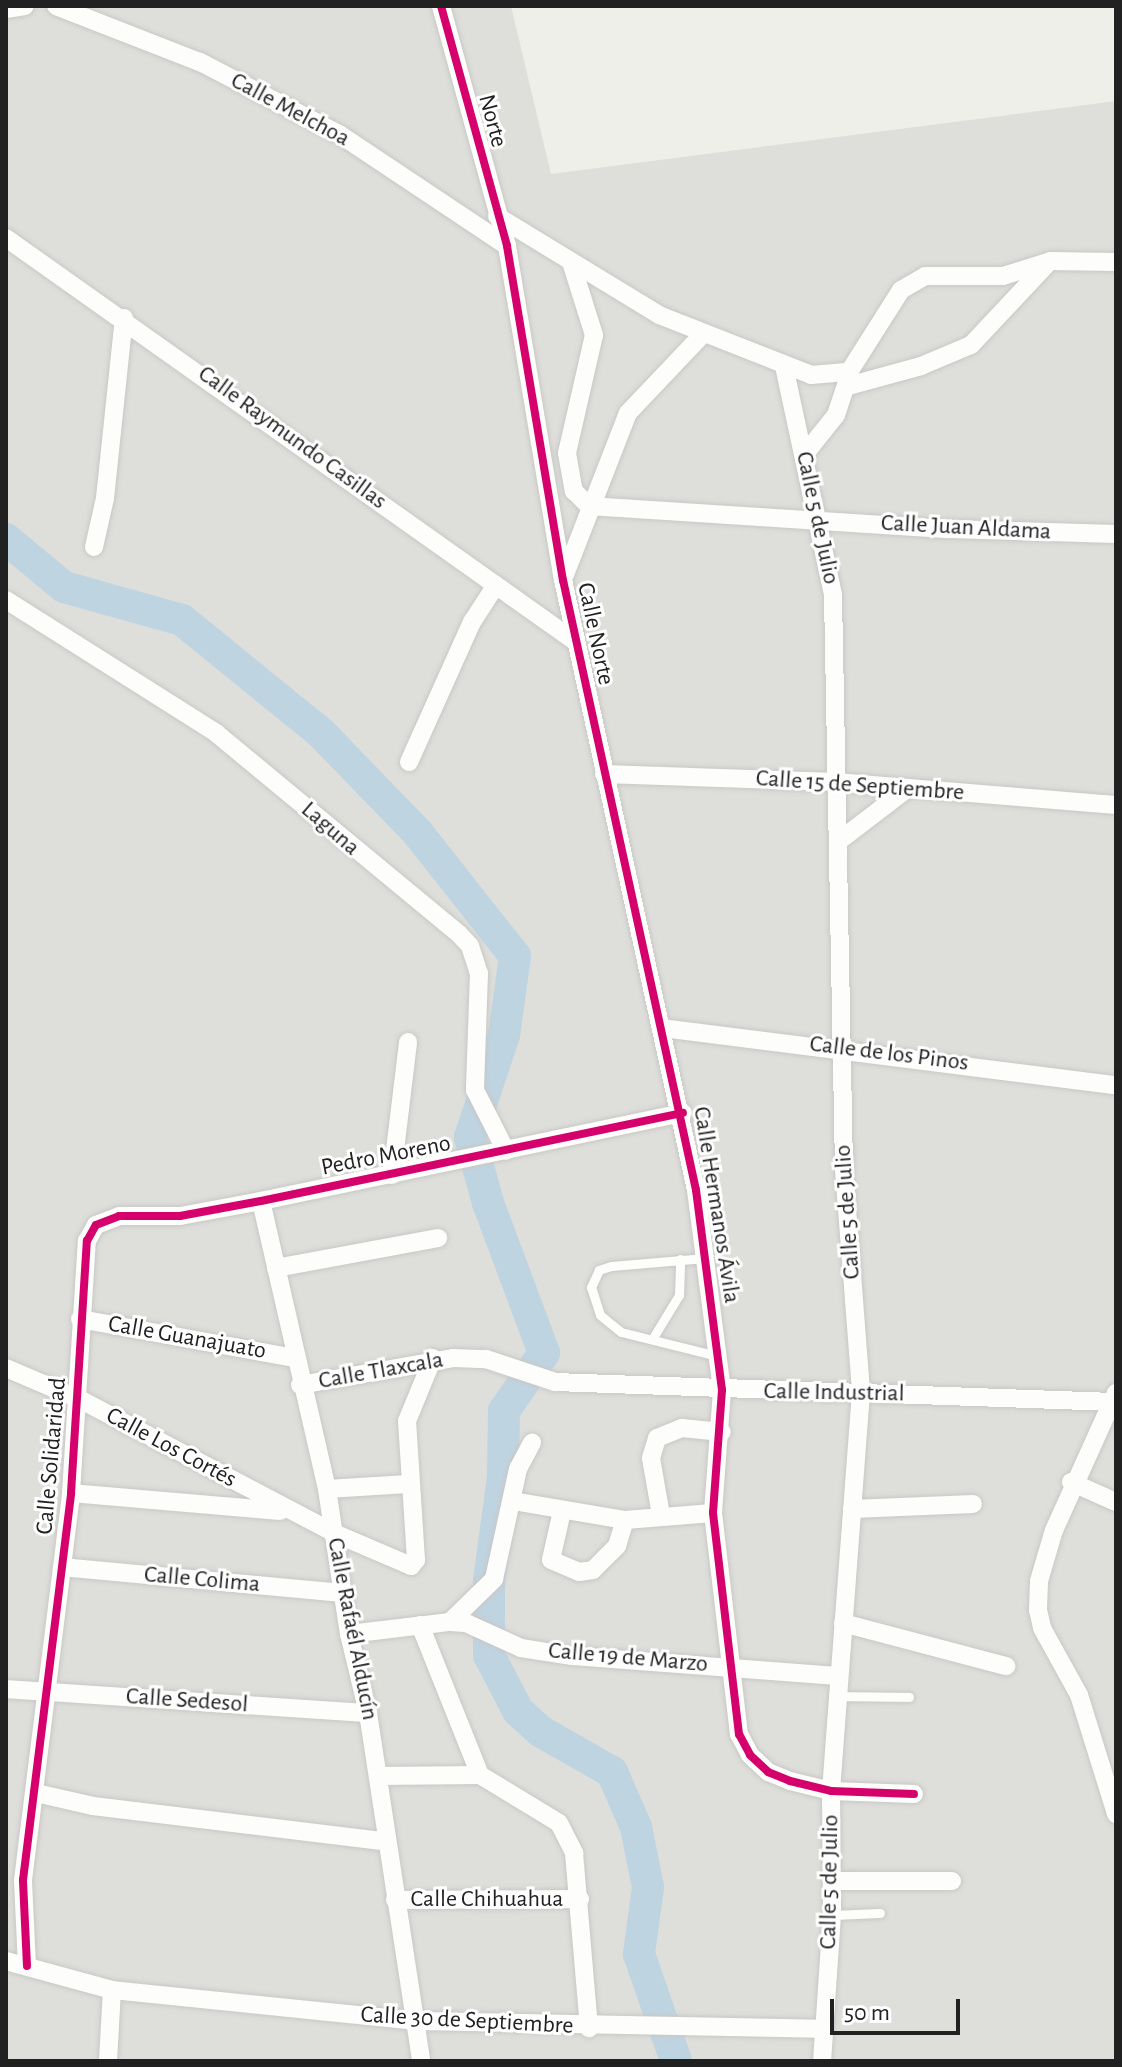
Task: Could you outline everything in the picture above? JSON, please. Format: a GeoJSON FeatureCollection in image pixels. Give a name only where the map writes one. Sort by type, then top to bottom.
{"type":"FeatureCollection","features":[{"type":"Feature","properties":{"kind":"street"},"geometry":{"type":"LineString","coordinates":[[6,9],[25,6]]}},
{"type":"Feature","properties":{"kind":"street","name":"Calle Melchoa"},"geometry":{"type":"LineString","coordinates":[[56,6],[200,62],[339,134],[507,246]]}},
{"type":"Feature","properties":{"kind":"street","name":"Norte"},"geometry":{"type":"LineString","coordinates":[[441,6],[507,246]]}},
{"type":"Feature","properties":{"kind":"street"},"geometry":{"type":"LineString","coordinates":[[497,216],[659,315],[784,366],[811,375],[849,379],[921,366],[971,345],[1051,261]]}},
{"type":"Feature","properties":{"kind":"street","name":"Calle Raymundo Casillas"},"geometry":{"type":"LineString","coordinates":[[6,238],[124,318],[576,642]]}},
{"type":"Feature","properties":{"kind":"street","name":"Calle Norte"},"geometry":{"type":"LineString","coordinates":[[507,246],[563,580],[662,1028]]}},
{"type":"Feature","properties":{"kind":"street"},"geometry":{"type":"LineString","coordinates":[[804,455],[836,415],[849,379],[901,290],[925,276],[1003,276],[1051,261],[1116,262]]}},
{"type":"Feature","properties":{"kind":"street"},"geometry":{"type":"LineString","coordinates":[[571,262],[594,335],[567,453],[574,491],[589,506]]}},
{"type":"Feature","properties":{"kind":"street"},"geometry":{"type":"LineString","coordinates":[[94,547],[105,498],[124,318]]}},
{"type":"Feature","properties":{"kind":"street"},"geometry":{"type":"LineString","coordinates":[[563,580],[589,506],[628,413],[703,334]]}},
{"type":"Feature","properties":{"kind":"street","name":"Calle 5 de Julio"},"geometry":{"type":"LineString","coordinates":[[784,366],[833,595],[844,1170],[861,1392],[831,1791],[832,1915],[822,2061]]}},
{"type":"Feature","properties":{"kind":"street","name":"Calle Juan Aldama"},"geometry":{"type":"LineString","coordinates":[[589,506],[1116,534]]}},
{"type":"Feature","properties":{"kind":"street"},"geometry":{"type":"LineString","coordinates":[[409,762],[467,633],[496,585]]}},
{"type":"Feature","properties":{"kind":"street","name":"Laguna"},"geometry":{"type":"LineString","coordinates":[[6,600],[216,733],[470,946],[479,973],[475,1090],[491,1128],[506,1151]]}},
{"type":"Feature","properties":{"kind":"street","name":"Calle 15 de Septiembre"},"geometry":{"type":"LineString","coordinates":[[604,774],[836,782],[1116,805]]}},
{"type":"Feature","properties":{"kind":"street"},"geometry":{"type":"LineString","coordinates":[[839,841],[908,788]]}},
{"type":"Feature","properties":{"kind":"street","name":"Calle de los Pinos"},"geometry":{"type":"LineString","coordinates":[[662,1028],[842,1047],[1116,1085]]}},
{"type":"Feature","properties":{"kind":"street","name":"Calle Hermanos Ávila"},"geometry":{"type":"LineString","coordinates":[[662,1028],[683,1113],[722,1390],[722,1432],[713,1513],[730,1667]]}},
{"type":"Feature","properties":{"kind":"street"},"geometry":{"type":"LineString","coordinates":[[392,1175],[408,1042]]}},
{"type":"Feature","properties":{"kind":"street","name":"Pedro Moreno"},"geometry":{"type":"LineString","coordinates":[[96,1225],[119,1216],[180,1216],[261,1201],[487,1157],[683,1113]]}},
{"type":"Feature","properties":{"kind":"street","name":"Calle Rafaél Alducín"},"geometry":{"type":"LineString","coordinates":[[261,1201],[300,1385],[327,1489],[349,1634],[368,1713],[384,1841],[421,2061]]}},
{"type":"Feature","properties":{"kind":"street","name":"Calle Solidaridad"},"geometry":{"type":"LineString","coordinates":[[27,1966],[23,1880],[50,1693],[81,1400],[80,1319],[87,1241],[96,1225]]}},
{"type":"Feature","properties":{"kind":"street"},"geometry":{"type":"LineString","coordinates":[[276,1268],[438,1238]]}},
{"type":"Feature","properties":{"kind":"street","name":"Calle Guanajuato"},"geometry":{"type":"LineString","coordinates":[[80,1319],[294,1358]]}},
{"type":"Feature","properties":{"kind":"street"},"geometry":{"type":"LineString","coordinates":[[327,1489],[408,1484],[407,1421],[433,1358]]}},
{"type":"Feature","properties":{"kind":"street","name":"Calle Tlaxcala"},"geometry":{"type":"LineString","coordinates":[[300,1385],[433,1358],[486,1359],[555,1382]]}},
{"type":"Feature","properties":{"kind":"street","name":"Calle Los Cortés"},"geometry":{"type":"LineString","coordinates":[[6,1368],[81,1400],[290,1512],[405,1566],[414,1564],[408,1484]]}},
{"type":"Feature","properties":{"kind":"street","name":"Calle Industrial"},"geometry":{"type":"LineString","coordinates":[[555,1382],[637,1382],[722,1390],[1114,1397]]}},
{"type":"Feature","properties":{"kind":"street"},"geometry":{"type":"LineString","coordinates":[[1114,1397],[1071,1482],[1039,1581],[1038,1610],[1042,1628],[1079,1695],[1116,1812]]}},
{"type":"Feature","properties":{"kind":"street"},"geometry":{"type":"LineString","coordinates":[[661,1515],[651,1458],[657,1438],[682,1428],[722,1432]]}},
{"type":"Feature","properties":{"kind":"street"},"geometry":{"type":"LineString","coordinates":[[349,1634],[459,1618],[494,1579],[518,1469],[532,1443]]}},
{"type":"Feature","properties":{"kind":"street"},"geometry":{"type":"LineString","coordinates":[[1071,1482],[1116,1502]]}},
{"type":"Feature","properties":{"kind":"street"},"geometry":{"type":"LineString","coordinates":[[71,1493],[290,1512]]}},
{"type":"Feature","properties":{"kind":"street"},"geometry":{"type":"LineString","coordinates":[[513,1501],[625,1520],[713,1513]]}},
{"type":"Feature","properties":{"kind":"street"},"geometry":{"type":"LineString","coordinates":[[852,1509],[973,1504]]}},
{"type":"Feature","properties":{"kind":"street"},"geometry":{"type":"LineString","coordinates":[[562,1511],[551,1560],[579,1572],[593,1570],[617,1546],[625,1520]]}},
{"type":"Feature","properties":{"kind":"street","name":"Calle Colima"},"geometry":{"type":"LineString","coordinates":[[62,1567],[342,1593]]}},
{"type":"Feature","properties":{"kind":"street","name":"Calle 19 de Marzo"},"geometry":{"type":"LineString","coordinates":[[459,1618],[521,1648],[730,1667],[739,1734],[750,1755],[768,1772],[831,1791],[914,1794]]}},
{"type":"Feature","properties":{"kind":"street"},"geometry":{"type":"LineString","coordinates":[[843,1623],[1006,1666]]}},
{"type":"Feature","properties":{"kind":"street"},"geometry":{"type":"LineString","coordinates":[[420,1625],[480,1775]]}},
{"type":"Feature","properties":{"kind":"street"},"geometry":{"type":"LineString","coordinates":[[730,1667],[838,1676]]}},
{"type":"Feature","properties":{"kind":"street","name":"Calle Sedesol"},"geometry":{"type":"LineString","coordinates":[[6,1689],[368,1713]]}},
{"type":"Feature","properties":{"kind":"street"},"geometry":{"type":"LineString","coordinates":[[378,1776],[480,1775],[559,1823],[574,1853],[589,2028]]}},
{"type":"Feature","properties":{"kind":"street"},"geometry":{"type":"LineString","coordinates":[[36,1793],[93,1806],[384,1841]]}},
{"type":"Feature","properties":{"kind":"street"},"geometry":{"type":"LineString","coordinates":[[832,1881],[952,1881]]}},
{"type":"Feature","properties":{"kind":"street","name":"Calle Chihuahua"},"geometry":{"type":"LineString","coordinates":[[395,1900],[580,1899]]}},
{"type":"Feature","properties":{"kind":"street","name":"Calle 30 de Septiembre"},"geometry":{"type":"LineString","coordinates":[[6,1961],[112,1990],[415,2021],[639,2029],[824,2029]]}},
{"type":"Feature","properties":{"kind":"street"},"geometry":{"type":"LineString","coordinates":[[108,2061],[112,1990]]}},
{"type":"Feature","properties":{"kind":"lane"},"geometry":{"type":"LineString","coordinates":[[705,1258],[611,1266],[591,1278],[594,1299],[606,1322],[621,1332],[654,1336],[717,1356]]}},
{"type":"Feature","properties":{"kind":"lane"},"geometry":{"type":"LineString","coordinates":[[654,1336],[679,1295],[680,1259]]}},
{"type":"Feature","properties":{"kind":"lane"},"geometry":{"type":"LineString","coordinates":[[837,1696],[909,1697]]}},
{"type":"Feature","properties":{"kind":"lane"},"geometry":{"type":"LineString","coordinates":[[832,1915],[880,1913]]}},
{"type":"Feature","properties":{"kind":"shaded area"},"geometry":{"type":"Polygon","coordinates":[[[6,6],[511,6],[551,174],[1116,101],[1116,2061],[6,2061],[6,6]]]}},
{"type":"Feature","properties":{"kind":"waterway"},"geometry":{"type":"LineString","coordinates":[[6,539],[64,587],[182,620],[321,733],[417,832],[515,956],[504,1035],[470,1137],[488,1203],[544,1353],[504,1411],[503,1477],[489,1581],[489,1655],[518,1711],[540,1731],[612,1772],[636,1827],[648,1887],[639,1954],[676,2061]]}},
{"type":"Feature","properties":{"kind":"cycle path"},"geometry":{"type":"LineString","coordinates":[[441,6],[507,246],[563,580],[696,1190],[722,1390],[713,1513],[739,1734],[750,1755],[768,1772],[790,1781],[831,1791],[914,1794]]}},
{"type":"Feature","properties":{"kind":"cycle path"},"geometry":{"type":"LineString","coordinates":[[27,1966],[23,1880],[71,1493],[87,1241],[96,1225],[119,1216],[180,1216],[261,1201],[683,1113]]}}]}
